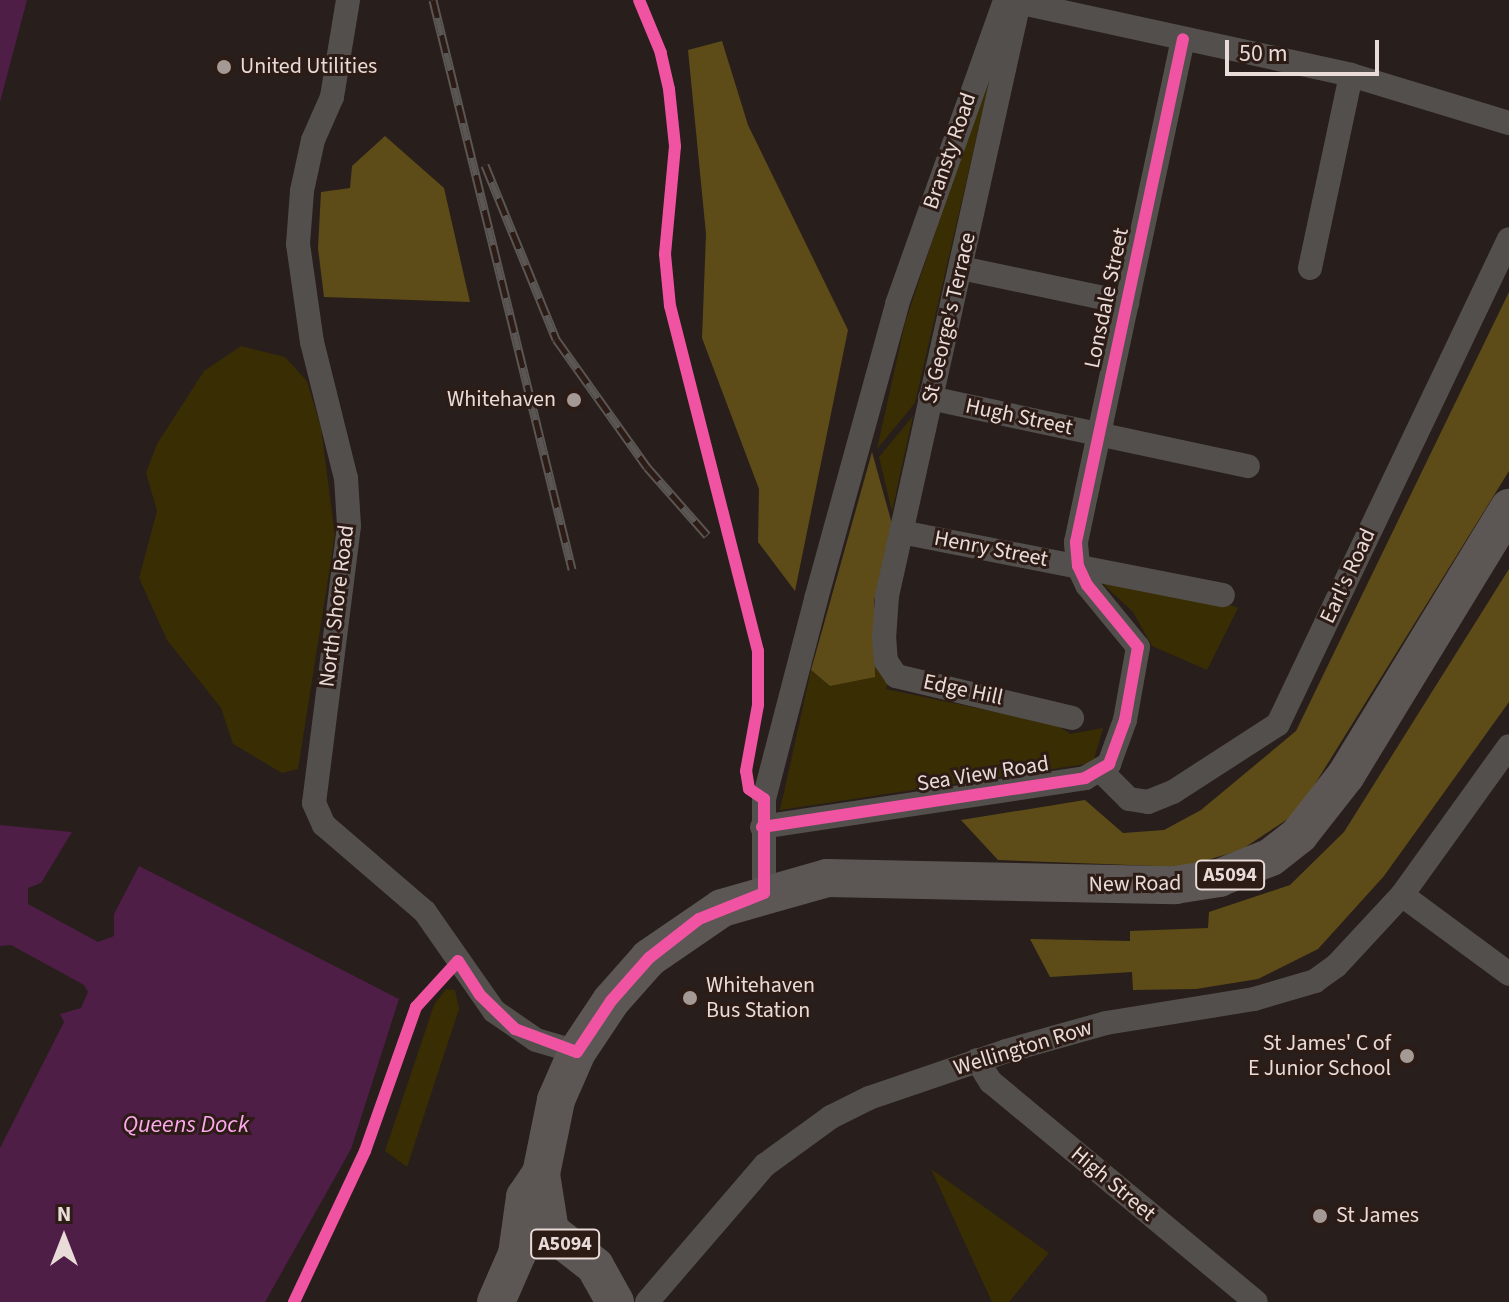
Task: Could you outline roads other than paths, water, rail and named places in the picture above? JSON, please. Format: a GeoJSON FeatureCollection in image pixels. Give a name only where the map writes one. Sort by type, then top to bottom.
{"type":"FeatureCollection","features":[{"type":"Feature","properties":{"kind":"main road","name":"New Road"},"geometry":{"type":"LineString","coordinates":[[764,893],[854,876],[1175,885],[1219,878],[1271,857],[1299,835],[1346,775],[1509,508]]}},
{"type":"Feature","properties":{"kind":"main road","name":"A5094"},"geometry":{"type":"LineString","coordinates":[[615,1302],[595,1266],[550,1231],[541,1174],[556,1100],[577,1052],[611,1001],[649,958],[699,919],[764,893]]}},
{"type":"Feature","properties":{"kind":"main road","name":"A5094"},"geometry":{"type":"LineString","coordinates":[[496,1302],[517,1254],[525,1197],[541,1174]]}},
{"type":"Feature","properties":{"kind":"main road","name":"A5094"},"geometry":{"type":"LineString","coordinates":[[517,1254],[550,1231]]}},
{"type":"Feature","properties":{"kind":"main road","name":"A5094"},"geometry":{"type":"LineString","coordinates":[[517,1254],[532,1256],[559,1271],[593,1302]]}},
{"type":"Feature","properties":{"kind":"street","name":"North Shore Road"},"geometry":{"type":"LineString","coordinates":[[348,0],[332,97],[313,140],[302,191],[298,244],[312,342],[346,478],[349,526],[314,803],[324,825],[425,912],[494,1011],[536,1040],[577,1052]]}},
{"type":"Feature","properties":{"kind":"street"},"geometry":{"type":"LineString","coordinates":[[1011,1],[1073,8],[1183,39],[1351,75],[1509,123]]}},
{"type":"Feature","properties":{"kind":"street","name":"St George's Terrace"},"geometry":{"type":"LineString","coordinates":[[884,635],[901,532],[961,268],[1011,1]]}},
{"type":"Feature","properties":{"kind":"street","name":"Bransty Road"},"geometry":{"type":"LineString","coordinates":[[764,893],[764,799],[897,304],[1011,1]]}},
{"type":"Feature","properties":{"kind":"street","name":"Lonsdale Street"},"geometry":{"type":"LineString","coordinates":[[1078,566],[1076,542],[1183,39]]}},
{"type":"Feature","properties":{"kind":"street"},"geometry":{"type":"LineString","coordinates":[[1310,268],[1351,75]]}},
{"type":"Feature","properties":{"kind":"street","name":"Earl's Road"},"geometry":{"type":"LineString","coordinates":[[1102,772],[1129,799],[1148,802],[1173,792],[1278,724],[1509,239]]}},
{"type":"Feature","properties":{"kind":"street"},"geometry":{"type":"LineString","coordinates":[[961,268],[1127,303]]}},
{"type":"Feature","properties":{"kind":"street","name":"Hugh Street"},"geometry":{"type":"LineString","coordinates":[[930,398],[1248,466]]}},
{"type":"Feature","properties":{"kind":"street","name":"Henry Street"},"geometry":{"type":"LineString","coordinates":[[901,532],[1223,595]]}},
{"type":"Feature","properties":{"kind":"street"},"geometry":{"type":"LineString","coordinates":[[1078,566],[1138,647],[1125,720],[1102,772]]}},
{"type":"Feature","properties":{"kind":"street","name":"Edge Hill"},"geometry":{"type":"LineString","coordinates":[[884,635],[886,661],[896,676],[1072,718]]}},
{"type":"Feature","properties":{"kind":"street","name":"Wellington Row"},"geometry":{"type":"LineString","coordinates":[[647,1302],[765,1165],[869,1098],[977,1060],[1106,1023],[1254,999],[1315,981],[1336,966],[1402,895],[1509,746]]}},
{"type":"Feature","properties":{"kind":"street","name":"Sea View Road"},"geometry":{"type":"LineString","coordinates":[[762,827],[1102,772]]}},
{"type":"Feature","properties":{"kind":"street"},"geometry":{"type":"LineString","coordinates":[[1402,895],[1509,974]]}},
{"type":"Feature","properties":{"kind":"street","name":"High Street"},"geometry":{"type":"LineString","coordinates":[[977,1060],[991,1082],[1253,1301]]}},
{"type":"Feature","properties":{"kind":"water"},"geometry":{"type":"Polygon","coordinates":[[[0,0],[27,0],[0,102],[0,0]]]}},
{"type":"Feature","properties":{"kind":"water","name":"Queens Dock"},"geometry":{"type":"Polygon","coordinates":[[[0,825],[72,832],[41,883],[28,888],[28,904],[98,942],[114,936],[114,914],[139,866],[399,999],[351,1149],[265,1302],[0,1302],[0,1148],[64,1022],[60,1014],[81,1008],[88,992],[84,985],[11,945],[0,946],[0,825]]]}},
{"type":"Feature","properties":{"kind":"railway"},"geometry":{"type":"LineString","coordinates":[[433,0],[572,569]]}},
{"type":"Feature","properties":{"kind":"railway"},"geometry":{"type":"LineString","coordinates":[[485,165],[556,339],[647,467],[707,535]]}},
{"type":"Feature","properties":{"kind":"place","name":"United Utilities"},"geometry":{"type":"Point","coordinates":[224,67]}},
{"type":"Feature","properties":{"kind":"place","name":"Whitehaven"},"geometry":{"type":"Point","coordinates":[574,400]}},
{"type":"Feature","properties":{"kind":"place","name":"Whitehaven Bus Station"},"geometry":{"type":"Point","coordinates":[690,998]}},
{"type":"Feature","properties":{"kind":"place","name":"St James' C of E Junior School"},"geometry":{"type":"Point","coordinates":[1407,1056]}},
{"type":"Feature","properties":{"kind":"place","name":"St James"},"geometry":{"type":"Point","coordinates":[1320,1216]}}]}
